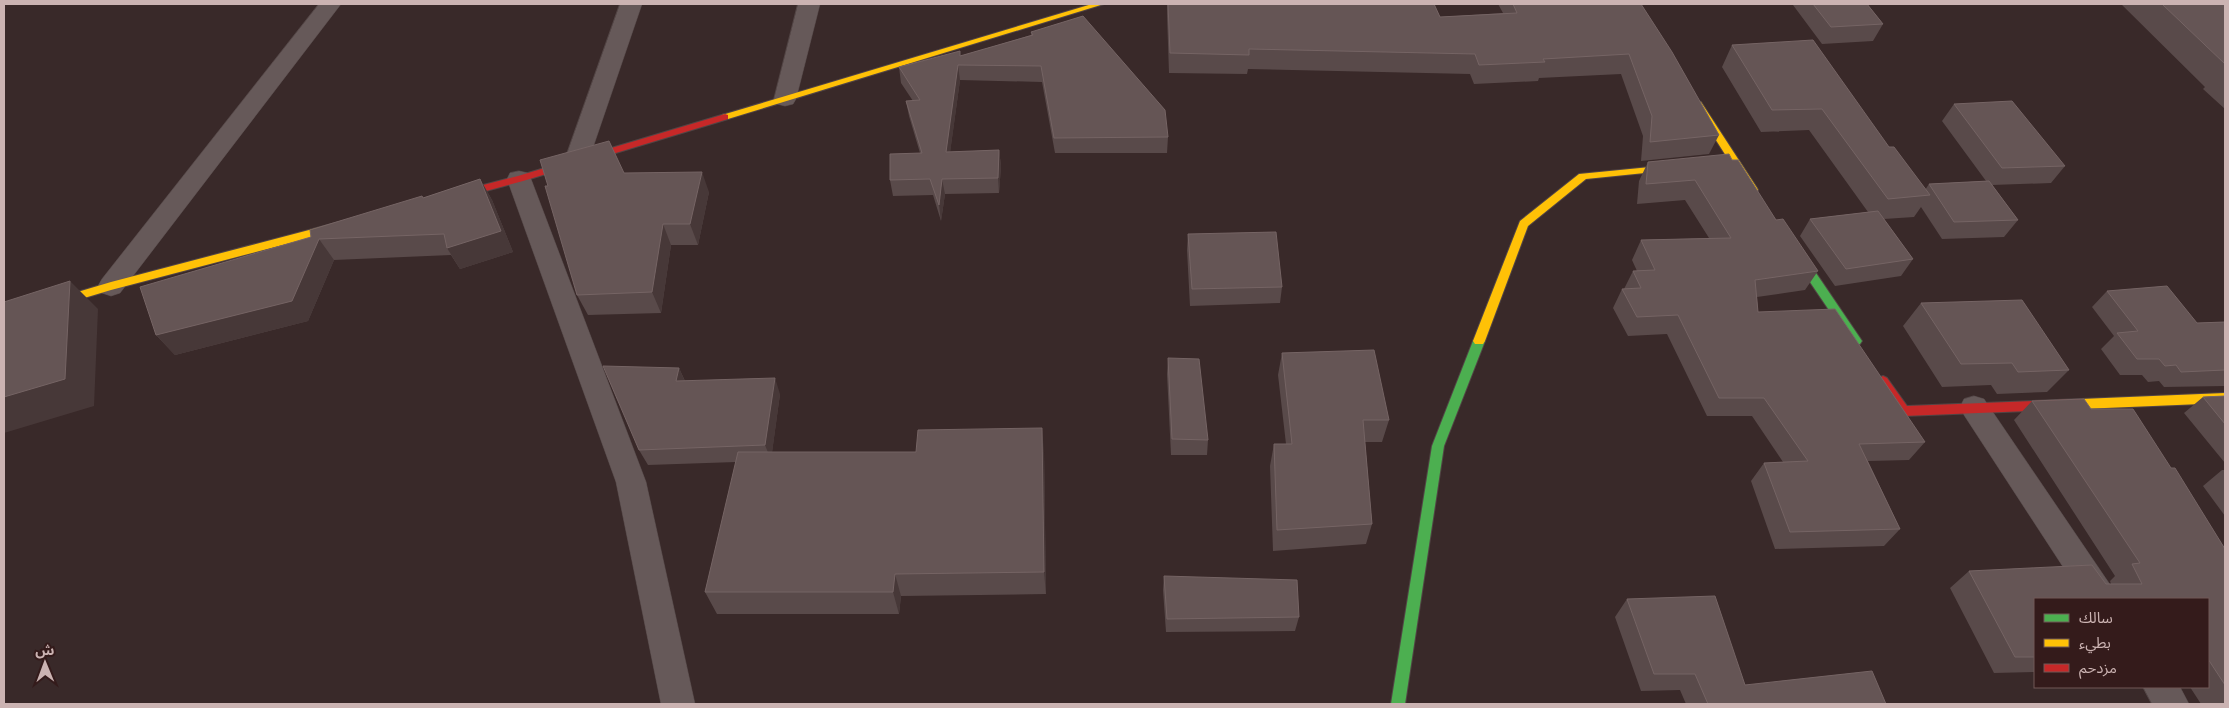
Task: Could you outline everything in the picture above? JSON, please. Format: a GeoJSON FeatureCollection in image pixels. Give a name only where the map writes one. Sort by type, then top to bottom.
{"type":"FeatureCollection","features":[{"type":"Feature","properties":{"kind":"street"},"geometry":{"type":"LineString","coordinates":[[111,286],[330,4]]}},
{"type":"Feature","properties":{"kind":"street"},"geometry":{"type":"LineString","coordinates":[[576,162],[631,4]]}},
{"type":"Feature","properties":{"kind":"street"},"geometry":{"type":"LineString","coordinates":[[785,99],[809,4]]}},
{"type":"Feature","properties":{"kind":"street"},"geometry":{"type":"LineString","coordinates":[[434,201],[519,179],[1100,4]]}},
{"type":"Feature","properties":{"kind":"street"},"geometry":{"type":"LineString","coordinates":[[1692,96],[1729,163],[1761,202]]}},
{"type":"Feature","properties":{"kind":"street"},"geometry":{"type":"LineString","coordinates":[[1398,704],[1438,446],[1524,224],[1583,176],[1696,166]]}},
{"type":"Feature","properties":{"kind":"street"},"geometry":{"type":"LineString","coordinates":[[519,179],[631,482],[678,704]]}},
{"type":"Feature","properties":{"kind":"street"},"geometry":{"type":"LineString","coordinates":[[4,318],[111,286],[358,221]]}},
{"type":"Feature","properties":{"kind":"street"},"geometry":{"type":"LineString","coordinates":[[1789,242],[1865,355]]}},
{"type":"Feature","properties":{"kind":"street"},"geometry":{"type":"LineString","coordinates":[[1876,371],[1904,411],[2225,398]]}},
{"type":"Feature","properties":{"kind":"street"},"geometry":{"type":"LineString","coordinates":[[1974,407],[2101,598]]}},
{"type":"Feature","properties":{"kind":"street"},"geometry":{"type":"LineString","coordinates":[[2161,688],[2172,704]]}},
{"type":"Feature","properties":{"kind":"building"},"geometry":{"type":"Polygon","coordinates":[[[1168,4],[1434,4],[1440,17],[1517,13],[1513,4],[1641,4],[1672,52],[1719,135],[1650,142],[1652,116],[1629,54],[1543,59],[1545,62],[1479,65],[1475,54],[1249,49],[1249,55],[1170,53],[1168,4]]]}},
{"type":"Feature","properties":{"kind":"building"},"geometry":{"type":"Polygon","coordinates":[[[1813,4],[1867,4],[1883,24],[1831,27],[1813,4]]]}},
{"type":"Feature","properties":{"kind":"building"},"geometry":{"type":"Polygon","coordinates":[[[2162,4],[2225,4],[2225,64],[2162,4]]]}},
{"type":"Feature","properties":{"kind":"building"},"geometry":{"type":"Polygon","coordinates":[[[1083,16],[1165,110],[1168,137],[1054,138],[1041,66],[958,65],[946,152],[999,150],[998,178],[942,179],[939,205],[930,179],[890,180],[890,154],[922,153],[906,101],[920,100],[899,67],[960,51],[960,56],[1033,35],[1031,32],[1083,16]]]}},
{"type":"Feature","properties":{"kind":"building"},"geometry":{"type":"Polygon","coordinates":[[[1813,40],[1889,147],[1894,147],[1930,195],[1888,199],[1822,109],[1772,110],[1732,45],[1813,40]]]}},
{"type":"Feature","properties":{"kind":"building"},"geometry":{"type":"Polygon","coordinates":[[[2012,101],[2065,166],[2002,168],[1954,104],[2012,101]]]}},
{"type":"Feature","properties":{"kind":"building"},"geometry":{"type":"Polygon","coordinates":[[[609,141],[624,173],[702,172],[690,224],[663,224],[652,292],[577,295],[545,186],[548,186],[540,160],[609,141]]]}},
{"type":"Feature","properties":{"kind":"building"},"geometry":{"type":"Polygon","coordinates":[[[1729,154],[1732,160],[1738,160],[1776,220],[1783,219],[1818,271],[1755,280],[1758,312],[1835,309],[1925,442],[1859,444],[1900,529],[1790,532],[1764,463],[1808,461],[1764,398],[1719,398],[1678,315],[1637,317],[1622,289],[1641,288],[1633,271],[1655,270],[1641,240],[1731,238],[1695,180],[1646,184],[1648,162],[1729,154]]]}},
{"type":"Feature","properties":{"kind":"building"},"geometry":{"type":"Polygon","coordinates":[[[480,179],[501,231],[447,248],[444,234],[319,239],[292,301],[156,335],[140,287],[311,237],[310,230],[422,196],[423,198],[480,179]]]}},
{"type":"Feature","properties":{"kind":"building"},"geometry":{"type":"Polygon","coordinates":[[[1989,181],[2018,220],[1954,222],[1929,184],[1989,181]]]}},
{"type":"Feature","properties":{"kind":"building"},"geometry":{"type":"Polygon","coordinates":[[[1878,211],[1913,259],[1846,269],[1810,219],[1878,211]]]}},
{"type":"Feature","properties":{"kind":"building"},"geometry":{"type":"Polygon","coordinates":[[[1276,232],[1282,287],[1192,289],[1188,234],[1276,232]]]}},
{"type":"Feature","properties":{"kind":"building"},"geometry":{"type":"Polygon","coordinates":[[[70,281],[65,379],[4,397],[4,302],[70,281]]]}},
{"type":"Feature","properties":{"kind":"building"},"geometry":{"type":"Polygon","coordinates":[[[2167,286],[2197,323],[2225,322],[2225,370],[2181,372],[2176,365],[2165,366],[2159,359],[2137,359],[2117,333],[2138,331],[2107,291],[2167,286]]]}},
{"type":"Feature","properties":{"kind":"building"},"geometry":{"type":"Polygon","coordinates":[[[2022,300],[2069,370],[2018,372],[2012,363],[1961,364],[1921,303],[2022,300]]]}},
{"type":"Feature","properties":{"kind":"building"},"geometry":{"type":"Polygon","coordinates":[[[1374,350],[1389,420],[1363,420],[1372,524],[1277,530],[1274,444],[1292,444],[1282,353],[1374,350]]]}},
{"type":"Feature","properties":{"kind":"building"},"geometry":{"type":"Polygon","coordinates":[[[1168,358],[1199,359],[1208,440],[1172,439],[1168,358]]]}},
{"type":"Feature","properties":{"kind":"building"},"geometry":{"type":"Polygon","coordinates":[[[603,366],[679,368],[676,381],[775,378],[765,445],[639,450],[603,366]]]}},
{"type":"Feature","properties":{"kind":"building"},"geometry":{"type":"Polygon","coordinates":[[[2225,396],[2225,424],[2203,397],[2225,396]]]}},
{"type":"Feature","properties":{"kind":"building"},"geometry":{"type":"Polygon","coordinates":[[[2084,399],[2091,409],[2133,409],[2171,468],[2175,468],[2225,549],[2225,685],[2209,661],[2209,598],[2034,598],[2034,657],[2015,657],[1969,571],[2092,565],[2106,584],[2142,584],[2132,564],[2140,563],[2032,401],[2084,399]]]}},
{"type":"Feature","properties":{"kind":"building"},"geometry":{"type":"Polygon","coordinates":[[[1042,428],[1044,572],[895,574],[893,592],[705,592],[738,452],[916,452],[918,430],[1042,428]]]}},
{"type":"Feature","properties":{"kind":"building"},"geometry":{"type":"Polygon","coordinates":[[[1164,576],[1297,580],[1299,617],[1167,619],[1164,576]]]}},
{"type":"Feature","properties":{"kind":"building"},"geometry":{"type":"Polygon","coordinates":[[[1715,596],[1745,685],[1872,671],[1886,704],[1708,704],[1695,674],[1654,674],[1627,599],[1715,596]]]}},
{"type":"Feature","properties":{"kind":"traffic: fast"},"geometry":{"type":"LineString","coordinates":[[1793,248],[1856,341]]}},
{"type":"Feature","properties":{"kind":"traffic: fast"},"geometry":{"type":"LineString","coordinates":[[1398,704],[1438,446],[1479,341]]}},
{"type":"Feature","properties":{"kind":"traffic: slow"},"geometry":{"type":"LineString","coordinates":[[725,117],[1100,4]]}},
{"type":"Feature","properties":{"kind":"traffic: slow"},"geometry":{"type":"LineString","coordinates":[[1698,104],[1753,190]]}},
{"type":"Feature","properties":{"kind":"traffic: slow"},"geometry":{"type":"LineString","coordinates":[[1479,341],[1524,224],[1583,176],[1681,167]]}},
{"type":"Feature","properties":{"kind":"traffic: slow"},"geometry":{"type":"LineString","coordinates":[[4,318],[111,286],[347,224]]}},
{"type":"Feature","properties":{"kind":"traffic: slow"},"geometry":{"type":"LineString","coordinates":[[2081,404],[2225,398]]}},
{"type":"Feature","properties":{"kind":"traffic: jam"},"geometry":{"type":"LineString","coordinates":[[449,197],[519,179],[725,117]]}},
{"type":"Feature","properties":{"kind":"traffic: jam"},"geometry":{"type":"LineString","coordinates":[[1883,381],[1904,411],[2081,404]]}}]}
